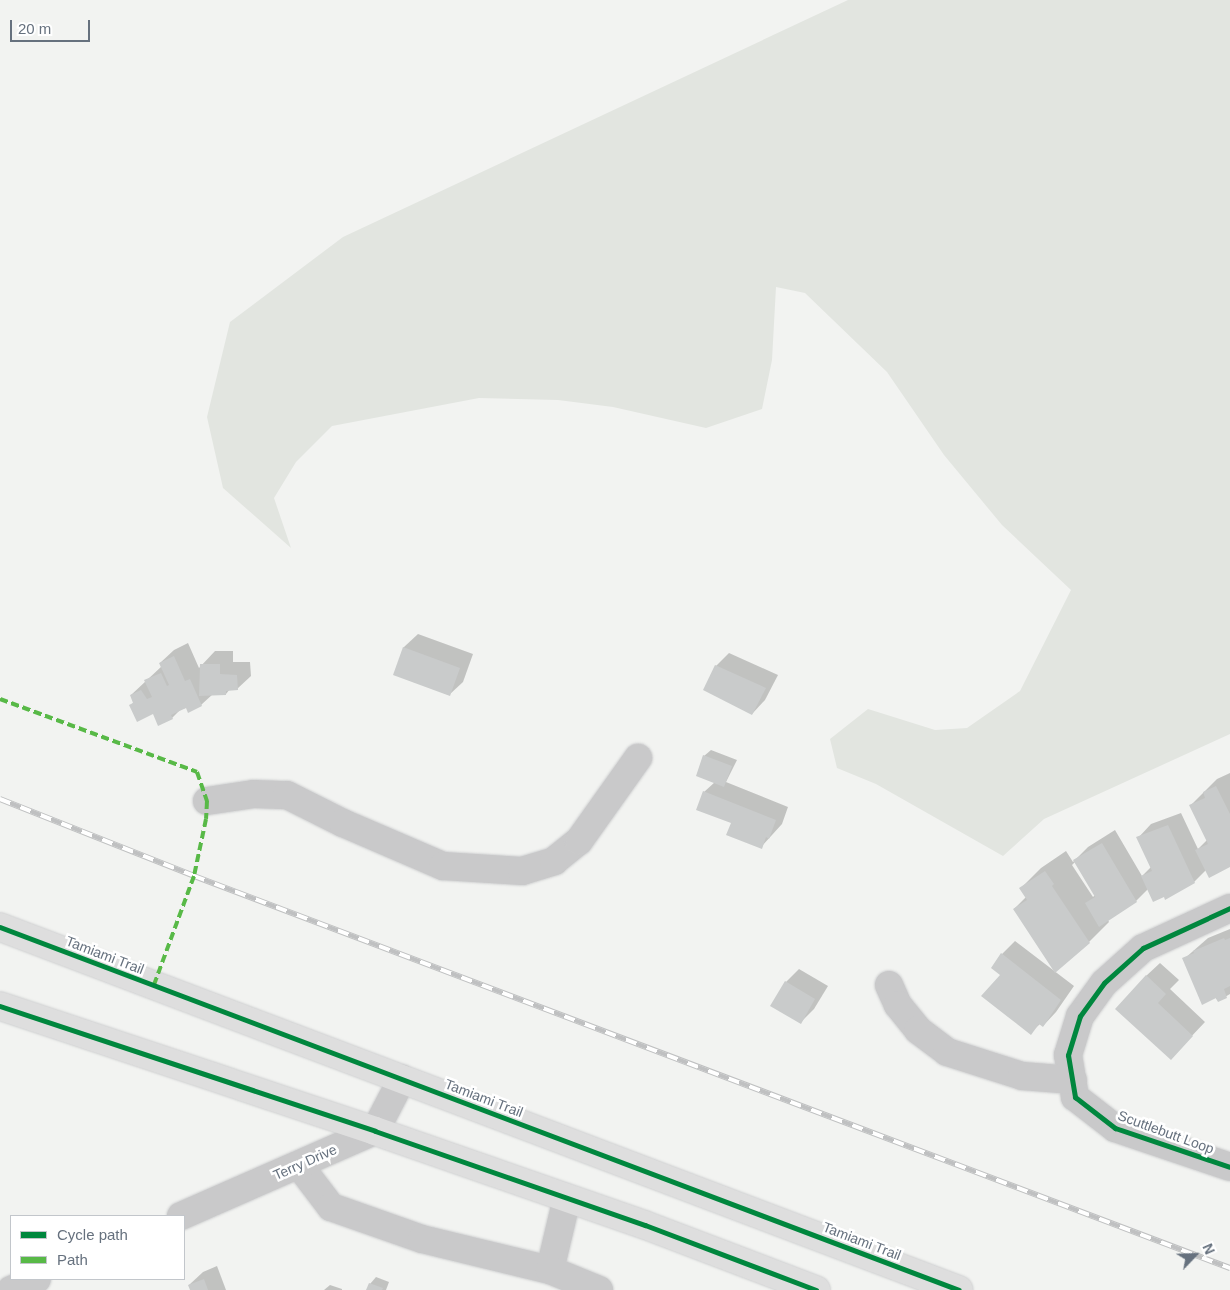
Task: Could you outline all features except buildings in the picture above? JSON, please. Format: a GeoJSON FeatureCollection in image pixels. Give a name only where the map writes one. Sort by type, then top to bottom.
{"type":"FeatureCollection","features":[{"type":"Feature","properties":{"kind":"main road","name":"Tamiami Trail"},"geometry":{"type":"LineString","coordinates":[[0,928],[959,1290]]}},
{"type":"Feature","properties":{"kind":"main road"},"geometry":{"type":"LineString","coordinates":[[0,1006],[567,1198],[816,1290]]}},
{"type":"Feature","properties":{"kind":"street"},"geometry":{"type":"LineString","coordinates":[[207,801],[254,794],[287,795],[343,823],[443,866],[522,871],[554,861],[578,841],[638,758]]}},
{"type":"Feature","properties":{"kind":"street","name":"Scuttlebutt Loop"},"geometry":{"type":"LineString","coordinates":[[1230,908],[1143,948],[1104,983],[1080,1016],[1068,1055],[1075,1097],[1115,1128],[1230,1167]]}},
{"type":"Feature","properties":{"kind":"street"},"geometry":{"type":"LineString","coordinates":[[890,985],[898,1005],[918,1030],[947,1052],[1022,1076],[1073,1080]]}},
{"type":"Feature","properties":{"kind":"street"},"geometry":{"type":"LineString","coordinates":[[375,1132],[402,1079]]}},
{"type":"Feature","properties":{"kind":"street","name":"Terry Drive"},"geometry":{"type":"LineString","coordinates":[[183,1215],[375,1132]]}},
{"type":"Feature","properties":{"kind":"street"},"geometry":{"type":"LineString","coordinates":[[299,1165],[331,1207],[422,1238],[550,1270],[600,1290]]}},
{"type":"Feature","properties":{"kind":"street"},"geometry":{"type":"LineString","coordinates":[[550,1270],[567,1198]]}},
{"type":"Feature","properties":{"kind":"street"},"geometry":{"type":"LineString","coordinates":[[11,1290],[35,1280]]}},
{"type":"Feature","properties":{"kind":"shaded area"},"geometry":{"type":"Polygon","coordinates":[[[848,0],[1230,0],[1230,734],[1044,819],[1003,856],[876,784],[837,768],[830,739],[868,709],[935,730],[967,728],[1020,691],[1071,590],[1002,525],[944,455],[887,372],[805,293],[776,287],[772,360],[762,409],[706,428],[613,407],[558,400],[479,398],[332,426],[296,462],[274,498],[291,548],[223,488],[207,417],[230,322],[343,237],[848,0]]]}},
{"type":"Feature","properties":{"kind":"railway"},"geometry":{"type":"LineString","coordinates":[[0,799],[194,876],[1230,1268]]}},
{"type":"Feature","properties":{"kind":"marked path"},"geometry":{"type":"LineString","coordinates":[[0,699],[197,772],[207,801],[206,819],[194,876],[154,985]]}},
{"type":"Feature","properties":{"kind":"cycle path"},"geometry":{"type":"LineString","coordinates":[[1230,908],[1143,948],[1104,983],[1080,1016],[1068,1055],[1075,1097],[1115,1128],[1230,1167]]}},
{"type":"Feature","properties":{"kind":"cycle path"},"geometry":{"type":"LineString","coordinates":[[0,927],[959,1290]]}},
{"type":"Feature","properties":{"kind":"cycle path"},"geometry":{"type":"LineString","coordinates":[[0,1006],[375,1131],[645,1225],[816,1290]]}}]}
